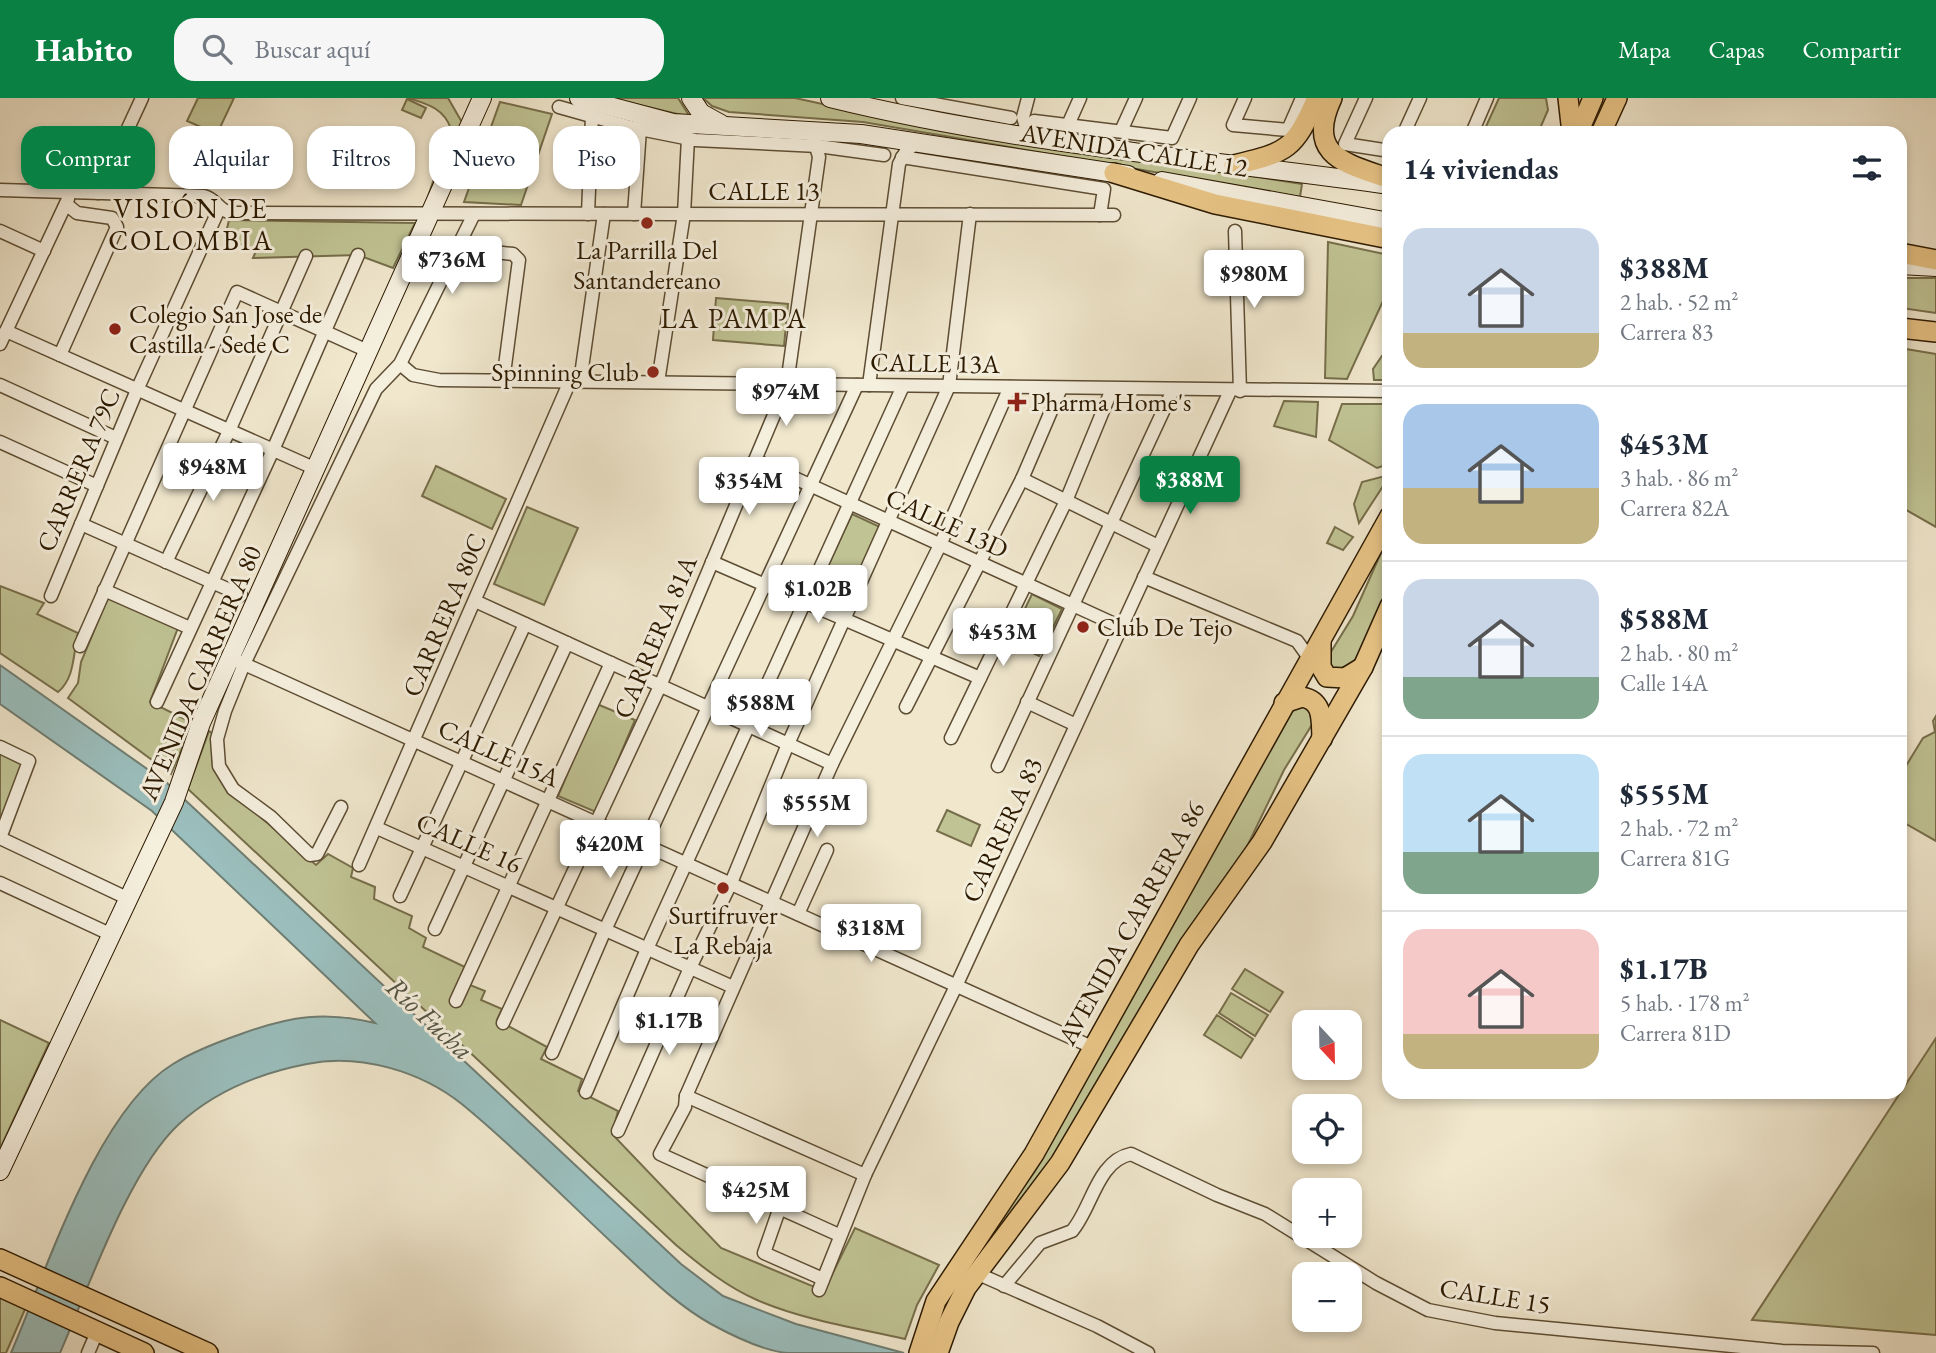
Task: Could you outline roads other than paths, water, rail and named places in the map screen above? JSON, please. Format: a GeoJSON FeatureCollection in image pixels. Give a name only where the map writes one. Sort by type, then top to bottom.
{"type":"FeatureCollection","features":[{"type":"Feature","properties":{"kind":"main road","name":"AVENIDA CARRERA 80"},"geometry":{"type":"LineString","coordinates":[[0,1171],[152,850],[184,777],[201,723],[238,661],[316,470],[432,214],[473,107],[482,98]]}},
{"type":"Feature","properties":{"kind":"main road","name":"AVENIDA CALLE 12"},"geometry":{"type":"LineString","coordinates":[[579,98],[666,122],[815,139],[861,134],[918,142],[1109,181],[1298,205],[1382,221]]}},
{"type":"Feature","properties":{"kind":"main road"},"geometry":{"type":"LineString","coordinates":[[691,98],[695,108],[705,117],[731,128]]}},
{"type":"Feature","properties":{"kind":"main road","name":"AVENIDA CALLE 12"},"geometry":{"type":"LineString","coordinates":[[830,98],[1031,128],[1234,165],[1382,184]]}},
{"type":"Feature","properties":{"kind":"main road"},"geometry":{"type":"LineString","coordinates":[[1234,165],[1268,157],[1291,145],[1317,98]]}},
{"type":"Feature","properties":{"kind":"main road"},"geometry":{"type":"LineString","coordinates":[[1332,98],[1323,125],[1329,148],[1338,160],[1382,176]]}},
{"type":"Feature","properties":{"kind":"main road"},"geometry":{"type":"LineString","coordinates":[[1568,98],[1571,126]]}},
{"type":"Feature","properties":{"kind":"main road"},"geometry":{"type":"LineString","coordinates":[[1581,126],[1593,98]]}},
{"type":"Feature","properties":{"kind":"main road"},"geometry":{"type":"LineString","coordinates":[[1604,126],[1617,98]]}},
{"type":"Feature","properties":{"kind":"main road"},"geometry":{"type":"LineString","coordinates":[[1109,181],[1382,237]]}},
{"type":"Feature","properties":{"kind":"main road"},"geometry":{"type":"LineString","coordinates":[[1907,254],[1936,260]]}},
{"type":"Feature","properties":{"kind":"main road"},"geometry":{"type":"LineString","coordinates":[[1907,265],[1936,267]]}},
{"type":"Feature","properties":{"kind":"main road"},"geometry":{"type":"LineString","coordinates":[[1907,322],[1936,330]]}},
{"type":"Feature","properties":{"kind":"main road"},"geometry":{"type":"LineString","coordinates":[[1907,328],[1936,330]]}},
{"type":"Feature","properties":{"kind":"main road","name":"AVENIDA CARRERA 86"},"geometry":{"type":"LineString","coordinates":[[930,1349],[936,1301],[1034,1154],[1382,530]]}},
{"type":"Feature","properties":{"kind":"main road","name":"AVENIDA CARRERA 86"},"geometry":{"type":"LineString","coordinates":[[930,1349],[976,1273],[1060,1163],[1175,969],[1262,842],[1363,667],[1382,624]]}},
{"type":"Feature","properties":{"kind":"main road"},"geometry":{"type":"LineString","coordinates":[[1322,636],[1320,661],[1327,677],[1345,678],[1363,667]]}},
{"type":"Feature","properties":{"kind":"main road"},"geometry":{"type":"LineString","coordinates":[[1284,703],[1302,697],[1317,704],[1320,710],[1322,739]]}},
{"type":"Feature","properties":{"kind":"main road"},"geometry":{"type":"LineString","coordinates":[[0,1259],[208,1353]]}},
{"type":"Feature","properties":{"kind":"main road"},"geometry":{"type":"LineString","coordinates":[[0,1287],[144,1353]]}},
{"type":"Feature","properties":{"kind":"street"},"geometry":{"type":"LineString","coordinates":[[98,193],[142,98]]}},
{"type":"Feature","properties":{"kind":"street"},"geometry":{"type":"LineString","coordinates":[[902,98],[967,104],[1011,118]]}},
{"type":"Feature","properties":{"kind":"street"},"geometry":{"type":"LineString","coordinates":[[1028,98],[1023,117],[1031,128],[1068,125],[1172,138],[1190,98]]}},
{"type":"Feature","properties":{"kind":"street"},"geometry":{"type":"LineString","coordinates":[[1068,125],[1080,98]]}},
{"type":"Feature","properties":{"kind":"street"},"geometry":{"type":"LineString","coordinates":[[1121,131],[1136,98]]}},
{"type":"Feature","properties":{"kind":"street"},"geometry":{"type":"LineString","coordinates":[[1245,98],[1233,125],[1288,130],[1302,98]]}},
{"type":"Feature","properties":{"kind":"street"},"geometry":{"type":"LineString","coordinates":[[1366,98],[1346,144],[1382,150]]}},
{"type":"Feature","properties":{"kind":"street"},"geometry":{"type":"LineString","coordinates":[[1407,126],[1420,98]]}},
{"type":"Feature","properties":{"kind":"street"},"geometry":{"type":"LineString","coordinates":[[1475,126],[1487,98]]}},
{"type":"Feature","properties":{"kind":"street"},"geometry":{"type":"LineString","coordinates":[[559,107],[629,126]]}},
{"type":"Feature","properties":{"kind":"street"},"geometry":{"type":"LineString","coordinates":[[588,214],[592,116]]}},
{"type":"Feature","properties":{"kind":"street"},"geometry":{"type":"LineString","coordinates":[[640,129],[688,138],[815,139],[884,155]]}},
{"type":"Feature","properties":{"kind":"street"},"geometry":{"type":"LineString","coordinates":[[658,382],[684,214],[688,138]]}},
{"type":"Feature","properties":{"kind":"street","name":"CARRERA 81A"},"geometry":{"type":"LineString","coordinates":[[503,1023],[660,686],[787,384],[819,157],[815,139]]}},
{"type":"Feature","properties":{"kind":"street"},"geometry":{"type":"LineString","coordinates":[[552,1053],[605,930],[811,485],[863,385],[901,157],[918,142]]}},
{"type":"Feature","properties":{"kind":"street"},"geometry":{"type":"LineString","coordinates":[[901,157],[1109,181],[1100,215]]}},
{"type":"Feature","properties":{"kind":"street"},"geometry":{"type":"LineString","coordinates":[[634,214],[636,189]]}},
{"type":"Feature","properties":{"kind":"street","name":"CALLE 13"},"geometry":{"type":"LineString","coordinates":[[0,190],[68,198],[98,193],[204,196],[212,199],[219,209],[234,213],[1114,215]]}},
{"type":"Feature","properties":{"kind":"street"},"geometry":{"type":"LineString","coordinates":[[0,344],[68,198]]}},
{"type":"Feature","properties":{"kind":"street"},"geometry":{"type":"LineString","coordinates":[[60,355],[117,227],[112,218],[77,213],[68,198]]}},
{"type":"Feature","properties":{"kind":"street","name":"CARRERA 79C"},"geometry":{"type":"LineString","coordinates":[[51,596],[116,438],[219,209]]}},
{"type":"Feature","properties":{"kind":"street"},"geometry":{"type":"LineString","coordinates":[[341,807],[314,856],[271,817],[233,789],[219,766],[217,739],[238,661],[376,389],[400,364],[474,214]]}},
{"type":"Feature","properties":{"kind":"street","name":"CARRERA 80C"},"geometry":{"type":"LineString","coordinates":[[359,865],[575,382],[604,214]]}},
{"type":"Feature","properties":{"kind":"street"},"geometry":{"type":"LineString","coordinates":[[618,1131],[731,883],[843,618],[949,386],[970,215]]}},
{"type":"Feature","properties":{"kind":"street"},"geometry":{"type":"LineString","coordinates":[[0,231],[44,251]]}},
{"type":"Feature","properties":{"kind":"street"},"geometry":{"type":"LineString","coordinates":[[1235,231],[1235,391]]}},
{"type":"Feature","properties":{"kind":"street"},"geometry":{"type":"LineString","coordinates":[[457,248],[517,256],[519,260],[503,381]]}},
{"type":"Feature","properties":{"kind":"street"},"geometry":{"type":"LineString","coordinates":[[157,702],[273,450],[358,255]]}},
{"type":"Feature","properties":{"kind":"street"},"geometry":{"type":"LineString","coordinates":[[166,562],[229,431],[306,256]]}},
{"type":"Feature","properties":{"kind":"street"},"geometry":{"type":"LineString","coordinates":[[80,646],[237,292],[370,352]]}},
{"type":"Feature","properties":{"kind":"street"},"geometry":{"type":"LineString","coordinates":[[6,331],[316,470]]}},
{"type":"Feature","properties":{"kind":"street","name":"CALLE 13A"},"geometry":{"type":"LineString","coordinates":[[400,364],[421,378],[503,381],[1382,391]]}},
{"type":"Feature","properties":{"kind":"street"},"geometry":{"type":"LineString","coordinates":[[0,385],[116,438]]}},
{"type":"Feature","properties":{"kind":"street"},"geometry":{"type":"LineString","coordinates":[[586,1092],[647,949],[903,386]]}},
{"type":"Feature","properties":{"kind":"street"},"geometry":{"type":"LineString","coordinates":[[839,1235],[660,1154],[685,1107],[686,1096],[832,764],[940,545],[1010,387]]}},
{"type":"Feature","properties":{"kind":"street"},"geometry":{"type":"LineString","coordinates":[[906,707],[1021,479],[1061,388]]}},
{"type":"Feature","properties":{"kind":"street"},"geometry":{"type":"LineString","coordinates":[[951,737],[1066,501],[1112,389]]}},
{"type":"Feature","properties":{"kind":"street"},"geometry":{"type":"LineString","coordinates":[[998,766],[1173,390]]}},
{"type":"Feature","properties":{"kind":"street","name":"CARRERA 83"},"geometry":{"type":"LineString","coordinates":[[779,1210],[764,1253],[821,1285],[865,1175],[957,984],[1158,546],[1235,391]]}},
{"type":"Feature","properties":{"kind":"street"},"geometry":{"type":"LineString","coordinates":[[0,442],[97,486]]}},
{"type":"Feature","properties":{"kind":"street","name":"CALLE 13D"},"geometry":{"type":"LineString","coordinates":[[755,460],[1121,627]]}},
{"type":"Feature","properties":{"kind":"street"},"geometry":{"type":"LineString","coordinates":[[1021,479],[1158,546]]}},
{"type":"Feature","properties":{"kind":"street"},"geometry":{"type":"LineString","coordinates":[[81,524],[241,595]]}},
{"type":"Feature","properties":{"kind":"street"},"geometry":{"type":"LineString","coordinates":[[712,562],[980,678]]}},
{"type":"Feature","properties":{"kind":"street"},"geometry":{"type":"LineString","coordinates":[[1144,577],[1297,641],[1310,659]]}},
{"type":"Feature","properties":{"kind":"street"},"geometry":{"type":"LineString","coordinates":[[104,590],[190,628]]}},
{"type":"Feature","properties":{"kind":"street"},"geometry":{"type":"LineString","coordinates":[[475,601],[832,764]]}},
{"type":"Feature","properties":{"kind":"street"},"geometry":{"type":"LineString","coordinates":[[400,896],[525,624]]}},
{"type":"Feature","properties":{"kind":"street"},"geometry":{"type":"LineString","coordinates":[[435,929],[466,868],[567,643]]}},
{"type":"Feature","properties":{"kind":"street","name":"CALLE 15A"},"geometry":{"type":"LineString","coordinates":[[238,661],[1092,1047]]}},
{"type":"Feature","properties":{"kind":"street"},"geometry":{"type":"LineString","coordinates":[[456,1001],[611,663]]}},
{"type":"Feature","properties":{"kind":"street"},"geometry":{"type":"LineString","coordinates":[[1027,702],[1076,725]]}},
{"type":"Feature","properties":{"kind":"street"},"geometry":{"type":"LineString","coordinates":[[0,747],[29,761],[0,838],[129,899]]}},
{"type":"Feature","properties":{"kind":"street","name":"CALLE 16"},"geometry":{"type":"LineString","coordinates":[[377,828],[733,987]]}},
{"type":"Feature","properties":{"kind":"street"},"geometry":{"type":"LineString","coordinates":[[798,914],[827,850]]}},
{"type":"Feature","properties":{"kind":"street"},"geometry":{"type":"LineString","coordinates":[[0,883],[112,935]]}},
{"type":"Feature","properties":{"kind":"street"},"geometry":{"type":"LineString","coordinates":[[686,1096],[865,1175]]}},
{"type":"Feature","properties":{"kind":"street","name":"CALLE 15"},"geometry":{"type":"LineString","coordinates":[[1004,1286],[1040,1243],[1072,1231],[1108,1167],[1123,1155],[1131,1154],[1217,1195],[1265,1214],[1376,1283],[1427,1310],[1495,1323],[1609,1334],[1782,1350],[1873,1353]]}},
{"type":"Feature","properties":{"kind":"street"},"geometry":{"type":"LineString","coordinates":[[976,1273],[1097,1326],[1148,1353]]}},
{"type":"Feature","properties":{"kind":"street"},"geometry":{"type":"LineString","coordinates":[[88,1353],[92,1329]]}},
{"type":"Feature","properties":{"kind":"water"},"geometry":{"type":"Polygon","coordinates":[[[0,665],[167,783],[681,1264],[723,1296],[796,1324],[904,1353],[778,1352],[720,1329],[664,1290],[504,1140],[446,1093],[409,1074],[389,1068],[368,1063],[327,1061],[255,1078],[208,1102],[179,1124],[143,1170],[127,1200],[60,1353],[11,1353],[77,1195],[121,1117],[146,1086],[189,1055],[276,1023],[324,1016],[375,1023],[152,811],[0,704],[0,665]]]}},
{"type":"Feature","properties":{"kind":"place","name":"La Parrilla Del Santandereano"},"geometry":{"type":"Point","coordinates":[647,223]}},
{"type":"Feature","properties":{"kind":"place","name":"Colegio San Jose de Castilla - Sede C"},"geometry":{"type":"Point","coordinates":[115,329]}},
{"type":"Feature","properties":{"kind":"place","name":"Spinning Club"},"geometry":{"type":"Point","coordinates":[653,372]}},
{"type":"Feature","properties":{"kind":"place","name":"Pharma Home's"},"geometry":{"type":"Point","coordinates":[1017,402]}},
{"type":"Feature","properties":{"kind":"place","name":"Club De Tejo"},"geometry":{"type":"Point","coordinates":[1083,627]}},
{"type":"Feature","properties":{"kind":"place","name":"Surtifruver La Rebaja"},"geometry":{"type":"Point","coordinates":[723,888]}},
{"type":"Feature","properties":{"kind":"district","name":"VISIÓN DE COLOMBIA"},"geometry":{"type":"Point","coordinates":[191,224]}},
{"type":"Feature","properties":{"kind":"district","name":"LA PAMPA"},"geometry":{"type":"Point","coordinates":[734,318]}},
{"type":"Feature","properties":{"kind":"water label","name":"Río Fucha"},"geometry":{"type":"Point","coordinates":[430,1018]}}]}
